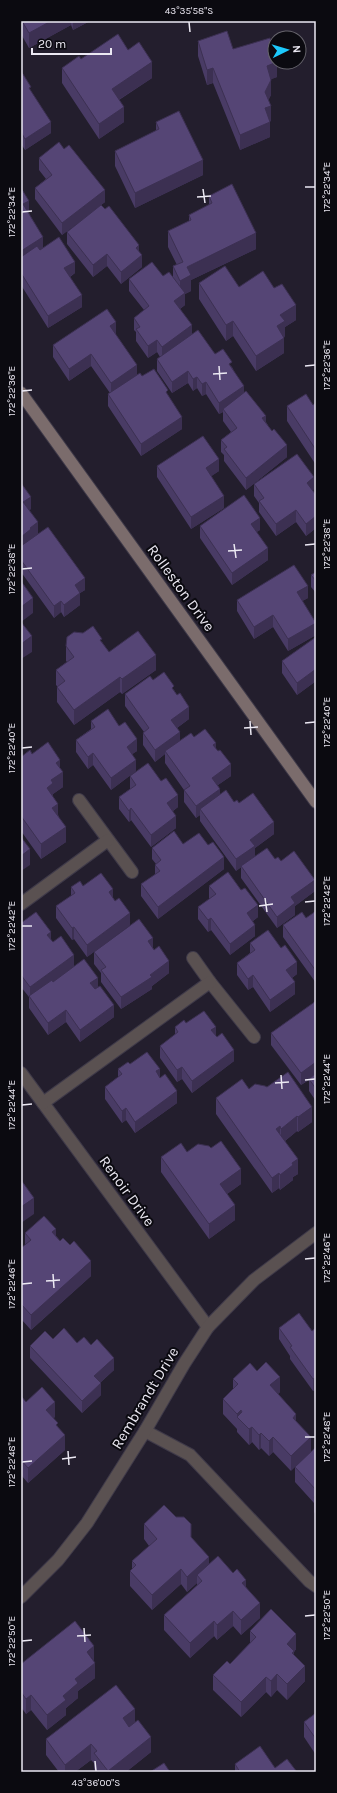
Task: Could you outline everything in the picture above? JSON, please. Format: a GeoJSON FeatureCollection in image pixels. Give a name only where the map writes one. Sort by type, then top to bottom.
{"type":"FeatureCollection","features":[{"type":"Feature","properties":{"kind":"main road","name":"Rolleston Drive"},"geometry":{"type":"LineString","coordinates":[[21,393],[316,802]]}},
{"type":"Feature","properties":{"kind":"street"},"geometry":{"type":"LineString","coordinates":[[79,800],[132,872]]}},
{"type":"Feature","properties":{"kind":"street"},"geometry":{"type":"LineString","coordinates":[[21,904],[108,840]]}},
{"type":"Feature","properties":{"kind":"street"},"geometry":{"type":"LineString","coordinates":[[194,958],[210,982],[254,1037]]}},
{"type":"Feature","properties":{"kind":"street"},"geometry":{"type":"LineString","coordinates":[[42,1103],[210,982]]}},
{"type":"Feature","properties":{"kind":"street","name":"Renoir Drive"},"geometry":{"type":"LineString","coordinates":[[21,1073],[25,1087],[42,1103],[208,1327]]}},
{"type":"Feature","properties":{"kind":"street","name":"Rembrandt Drive"},"geometry":{"type":"LineString","coordinates":[[21,1597],[58,1560],[87,1523],[145,1432],[184,1364],[208,1327],[254,1280],[316,1233]]}},
{"type":"Feature","properties":{"kind":"street"},"geometry":{"type":"LineString","coordinates":[[145,1432],[190,1455],[309,1581],[316,1586]]}},
{"type":"Feature","properties":{"kind":"building"},"geometry":{"type":"Polygon","coordinates":[[[22,21],[51,21],[29,33],[22,21]]]}},
{"type":"Feature","properties":{"kind":"building"},"geometry":{"type":"Polygon","coordinates":[[[227,31],[233,49],[267,39],[267,70],[271,80],[265,92],[271,106],[265,108],[270,122],[240,135],[213,68],[207,70],[198,41],[227,31]]]}},
{"type":"Feature","properties":{"kind":"building"},"geometry":{"type":"Polygon","coordinates":[[[118,34],[128,50],[139,42],[152,62],[112,89],[124,107],[99,124],[62,68],[79,56],[81,59],[118,34]]]}},
{"type":"Feature","properties":{"kind":"building"},"geometry":{"type":"Polygon","coordinates":[[[21,71],[31,87],[29,88],[51,122],[25,139],[21,132],[21,71]]]}},
{"type":"Feature","properties":{"kind":"building"},"geometry":{"type":"Polygon","coordinates":[[[179,111],[203,160],[135,193],[115,151],[159,129],[156,122],[179,111]]]}},
{"type":"Feature","properties":{"kind":"building"},"geometry":{"type":"Polygon","coordinates":[[[59,142],[64,149],[69,145],[105,190],[62,223],[35,188],[52,175],[39,158],[59,142]]]}},
{"type":"Feature","properties":{"kind":"building"},"geometry":{"type":"Polygon","coordinates":[[[232,184],[256,233],[187,267],[191,275],[180,281],[173,266],[183,262],[168,231],[191,220],[189,215],[212,203],[209,196],[232,184]]]}},
{"type":"Feature","properties":{"kind":"building"},"geometry":{"type":"Polygon","coordinates":[[[21,188],[29,201],[23,204],[43,237],[21,251],[21,188]]]}},
{"type":"Feature","properties":{"kind":"building"},"geometry":{"type":"Polygon","coordinates":[[[101,205],[105,209],[109,206],[139,245],[136,248],[142,255],[121,272],[107,254],[93,265],[67,232],[101,205]]]}},
{"type":"Feature","properties":{"kind":"building"},"geometry":{"type":"Polygon","coordinates":[[[59,237],[75,262],[64,268],[82,295],[48,316],[21,273],[21,257],[37,246],[40,250],[59,237]]]}},
{"type":"Feature","properties":{"kind":"building"},"geometry":{"type":"Polygon","coordinates":[[[152,262],[163,276],[169,272],[185,293],[174,301],[192,325],[162,347],[157,340],[148,346],[136,329],[140,327],[134,318],[149,306],[129,279],[152,262]]]}},
{"type":"Feature","properties":{"kind":"building"},"geometry":{"type":"Polygon","coordinates":[[[225,266],[239,287],[263,271],[274,288],[282,284],[296,305],[280,315],[285,321],[277,326],[284,338],[256,356],[233,321],[226,325],[199,283],[225,266]]]}},
{"type":"Feature","properties":{"kind":"building"},"geometry":{"type":"Polygon","coordinates":[[[107,309],[116,322],[110,326],[137,365],[111,383],[91,354],[69,369],[53,345],[107,309]]]}},
{"type":"Feature","properties":{"kind":"building"},"geometry":{"type":"Polygon","coordinates":[[[198,330],[215,354],[223,349],[232,362],[229,364],[244,386],[219,403],[206,382],[202,384],[197,377],[193,379],[188,371],[172,382],[157,359],[198,330]]]}},
{"type":"Feature","properties":{"kind":"building"},"geometry":{"type":"Polygon","coordinates":[[[154,369],[168,390],[166,392],[182,417],[141,444],[108,394],[140,373],[142,376],[154,369]]]}},
{"type":"Feature","properties":{"kind":"building"},"geometry":{"type":"Polygon","coordinates":[[[246,391],[266,416],[262,418],[272,431],[274,429],[287,445],[246,478],[224,449],[227,447],[221,440],[237,428],[223,409],[246,391]]]}},
{"type":"Feature","properties":{"kind":"building"},"geometry":{"type":"Polygon","coordinates":[[[306,394],[313,405],[316,403],[316,450],[287,406],[306,394]]]}},
{"type":"Feature","properties":{"kind":"building"},"geometry":{"type":"Polygon","coordinates":[[[203,436],[219,459],[206,468],[224,496],[191,517],[157,466],[203,436]]]}},
{"type":"Feature","properties":{"kind":"building"},"geometry":{"type":"Polygon","coordinates":[[[297,454],[314,477],[307,483],[316,495],[316,516],[306,524],[296,510],[276,524],[259,501],[264,498],[254,484],[297,454]]]}},
{"type":"Feature","properties":{"kind":"building"},"geometry":{"type":"Polygon","coordinates":[[[21,483],[31,497],[23,502],[38,522],[21,537],[21,483]]]}},
{"type":"Feature","properties":{"kind":"building"},"geometry":{"type":"Polygon","coordinates":[[[244,495],[260,518],[251,524],[268,548],[232,573],[200,526],[244,495]]]}},
{"type":"Feature","properties":{"kind":"building"},"geometry":{"type":"Polygon","coordinates":[[[48,527],[85,578],[75,585],[80,593],[64,605],[61,601],[54,606],[21,560],[21,546],[48,527]]]}},
{"type":"Feature","properties":{"kind":"building"},"geometry":{"type":"Polygon","coordinates":[[[294,565],[308,586],[297,592],[316,623],[288,639],[273,615],[254,627],[237,600],[294,565]]]}},
{"type":"Feature","properties":{"kind":"building"},"geometry":{"type":"Polygon","coordinates":[[[316,572],[316,581],[311,575],[316,572]]]}},
{"type":"Feature","properties":{"kind":"building"},"geometry":{"type":"Polygon","coordinates":[[[21,581],[33,598],[21,607],[21,581]]]}},
{"type":"Feature","properties":{"kind":"building"},"geometry":{"type":"Polygon","coordinates":[[[21,622],[32,636],[21,644],[21,622]]]}},
{"type":"Feature","properties":{"kind":"building"},"geometry":{"type":"Polygon","coordinates":[[[93,626],[102,639],[100,640],[109,652],[138,631],[156,655],[122,679],[120,677],[74,710],[57,687],[65,681],[56,670],[74,657],[66,646],[67,637],[74,632],[83,633],[93,626]]]}},
{"type":"Feature","properties":{"kind":"building"},"geometry":{"type":"Polygon","coordinates":[[[316,637],[316,669],[297,683],[282,661],[316,637]]]}},
{"type":"Feature","properties":{"kind":"building"},"geometry":{"type":"Polygon","coordinates":[[[164,672],[174,686],[172,688],[177,695],[180,693],[189,707],[171,720],[180,732],[155,750],[143,733],[149,728],[125,694],[150,676],[153,680],[164,672]]]}},
{"type":"Feature","properties":{"kind":"building"},"geometry":{"type":"Polygon","coordinates":[[[108,709],[119,726],[125,722],[137,739],[127,747],[136,760],[111,778],[93,753],[88,757],[76,740],[95,727],[91,721],[108,709]]]}},
{"type":"Feature","properties":{"kind":"building"},"geometry":{"type":"Polygon","coordinates":[[[205,729],[216,743],[213,745],[218,751],[220,750],[231,764],[212,778],[220,789],[196,806],[184,790],[190,786],[165,751],[191,733],[194,737],[205,729]]]}},
{"type":"Feature","properties":{"kind":"building"},"geometry":{"type":"Polygon","coordinates":[[[48,742],[60,760],[56,763],[63,772],[51,780],[53,783],[47,788],[58,804],[52,808],[66,827],[41,844],[21,816],[21,757],[30,750],[32,754],[48,742]]]}},
{"type":"Feature","properties":{"kind":"building"},"geometry":{"type":"Polygon","coordinates":[[[148,763],[161,781],[166,778],[178,795],[167,803],[176,816],[151,835],[131,808],[129,811],[119,797],[136,785],[130,776],[148,763]]]}},
{"type":"Feature","properties":{"kind":"building"},"geometry":{"type":"Polygon","coordinates":[[[226,790],[234,802],[237,800],[239,803],[253,793],[274,822],[250,840],[255,846],[236,859],[200,809],[226,790]]]}},
{"type":"Feature","properties":{"kind":"building"},"geometry":{"type":"Polygon","coordinates":[[[174,831],[183,844],[199,833],[208,845],[213,842],[224,857],[158,907],[141,884],[160,871],[155,865],[161,860],[152,848],[174,831]]]}},
{"type":"Feature","properties":{"kind":"building"},"geometry":{"type":"Polygon","coordinates":[[[21,837],[30,849],[21,856],[21,837]]]}},
{"type":"Feature","properties":{"kind":"building"},"geometry":{"type":"Polygon","coordinates":[[[267,848],[275,859],[278,857],[281,861],[294,851],[315,880],[291,897],[295,903],[277,917],[241,866],[267,848]]]}},
{"type":"Feature","properties":{"kind":"building"},"geometry":{"type":"Polygon","coordinates":[[[228,872],[241,890],[245,888],[258,905],[247,913],[255,925],[230,944],[211,918],[208,920],[198,907],[216,894],[209,886],[228,872]]]}},
{"type":"Feature","properties":{"kind":"building"},"geometry":{"type":"Polygon","coordinates":[[[101,873],[113,889],[109,892],[115,901],[119,898],[130,913],[87,945],[56,906],[75,893],[71,887],[80,881],[83,886],[101,873]]]}},
{"type":"Feature","properties":{"kind":"building"},"geometry":{"type":"Polygon","coordinates":[[[316,911],[316,971],[283,925],[302,912],[306,918],[316,911]]]}},
{"type":"Feature","properties":{"kind":"building"},"geometry":{"type":"Polygon","coordinates":[[[36,912],[51,932],[47,935],[53,942],[61,936],[74,955],[30,987],[21,975],[21,923],[36,912]]]}},
{"type":"Feature","properties":{"kind":"building"},"geometry":{"type":"Polygon","coordinates":[[[139,919],[153,938],[148,941],[154,950],[159,946],[169,961],[150,975],[152,977],[121,997],[101,970],[106,967],[94,952],[139,919]]]}},
{"type":"Feature","properties":{"kind":"building"},"geometry":{"type":"Polygon","coordinates":[[[268,930],[281,948],[285,945],[297,962],[286,970],[295,982],[270,1000],[253,975],[248,979],[237,963],[255,950],[250,943],[268,930]]]}},
{"type":"Feature","properties":{"kind":"building"},"geometry":{"type":"Polygon","coordinates":[[[84,959],[98,978],[90,983],[95,989],[100,986],[114,1005],[80,1030],[66,1010],[48,1023],[29,996],[52,980],[53,982],[84,959]]]}},
{"type":"Feature","properties":{"kind":"building"},"geometry":{"type":"Polygon","coordinates":[[[316,1001],[316,1062],[301,1073],[271,1033],[316,1001]]]}},
{"type":"Feature","properties":{"kind":"building"},"geometry":{"type":"Polygon","coordinates":[[[204,1011],[216,1027],[211,1030],[217,1037],[222,1033],[234,1050],[192,1081],[182,1067],[177,1070],[160,1046],[178,1032],[175,1027],[184,1020],[186,1023],[204,1011]]]}},
{"type":"Feature","properties":{"kind":"building"},"geometry":{"type":"Polygon","coordinates":[[[147,1052],[160,1069],[156,1071],[160,1078],[165,1074],[177,1091],[135,1122],[126,1108],[122,1111],[105,1087],[122,1074],[118,1069],[128,1062],[130,1064],[147,1052]]]}},
{"type":"Feature","properties":{"kind":"building"},"geometry":{"type":"Polygon","coordinates":[[[288,1072],[312,1107],[298,1117],[297,1116],[281,1129],[280,1126],[276,1129],[298,1159],[280,1175],[279,1173],[272,1178],[216,1098],[242,1079],[249,1089],[255,1084],[267,1087],[288,1072]]]}},
{"type":"Feature","properties":{"kind":"building"},"geometry":{"type":"Polygon","coordinates":[[[316,1073],[316,1089],[309,1079],[316,1073]]]}},
{"type":"Feature","properties":{"kind":"building"},"geometry":{"type":"Polygon","coordinates":[[[221,1141],[241,1169],[220,1184],[235,1205],[209,1224],[161,1157],[181,1143],[187,1152],[198,1144],[209,1146],[211,1148],[221,1141]]]}},
{"type":"Feature","properties":{"kind":"building"},"geometry":{"type":"Polygon","coordinates":[[[21,1180],[34,1198],[21,1207],[21,1180]]]}},
{"type":"Feature","properties":{"kind":"building"},"geometry":{"type":"Polygon","coordinates":[[[44,1216],[56,1229],[52,1232],[60,1241],[63,1238],[70,1245],[74,1241],[91,1261],[31,1315],[21,1304],[21,1248],[31,1240],[25,1233],[44,1216]]]}},
{"type":"Feature","properties":{"kind":"building"},"geometry":{"type":"Polygon","coordinates":[[[299,1313],[312,1331],[316,1328],[316,1379],[313,1379],[290,1347],[292,1346],[279,1328],[299,1313]]]}},
{"type":"Feature","properties":{"kind":"building"},"geometry":{"type":"Polygon","coordinates":[[[64,1328],[77,1343],[84,1337],[91,1345],[97,1339],[114,1358],[94,1376],[101,1383],[82,1401],[30,1346],[45,1331],[53,1339],[64,1328]]]}},
{"type":"Feature","properties":{"kind":"building"},"geometry":{"type":"Polygon","coordinates":[[[266,1362],[280,1377],[270,1385],[296,1414],[293,1418],[311,1437],[291,1456],[273,1437],[269,1441],[261,1433],[259,1435],[252,1427],[249,1429],[237,1417],[242,1412],[241,1410],[237,1414],[223,1399],[238,1384],[233,1379],[250,1363],[257,1371],[266,1362]]]}},
{"type":"Feature","properties":{"kind":"building"},"geometry":{"type":"Polygon","coordinates":[[[42,1387],[55,1402],[46,1410],[58,1423],[56,1425],[65,1435],[28,1468],[21,1460],[21,1396],[26,1402],[42,1387]]]}},
{"type":"Feature","properties":{"kind":"building"},"geometry":{"type":"Polygon","coordinates":[[[316,1447],[316,1490],[295,1467],[316,1447]]]}},
{"type":"Feature","properties":{"kind":"building"},"geometry":{"type":"Polygon","coordinates":[[[164,1505],[176,1517],[184,1517],[191,1524],[191,1537],[209,1557],[187,1577],[181,1569],[152,1595],[130,1571],[136,1565],[132,1561],[157,1539],[144,1524],[164,1505]]]}},
{"type":"Feature","properties":{"kind":"building"},"geometry":{"type":"Polygon","coordinates":[[[218,1556],[233,1573],[237,1569],[246,1580],[242,1583],[260,1603],[241,1620],[233,1611],[217,1625],[214,1621],[190,1643],[164,1615],[202,1581],[197,1575],[218,1556]]]}},
{"type":"Feature","properties":{"kind":"building"},"geometry":{"type":"Polygon","coordinates":[[[271,1609],[296,1634],[287,1644],[294,1651],[292,1653],[305,1666],[287,1684],[277,1674],[271,1681],[266,1677],[241,1702],[213,1675],[227,1661],[230,1664],[256,1637],[250,1631],[271,1609]]]}},
{"type":"Feature","properties":{"kind":"building"},"geometry":{"type":"Polygon","coordinates":[[[75,1621],[94,1646],[87,1652],[95,1663],[75,1679],[78,1683],[63,1696],[66,1700],[47,1715],[31,1695],[26,1699],[21,1692],[21,1664],[75,1621]]]}},
{"type":"Feature","properties":{"kind":"building"},"geometry":{"type":"Polygon","coordinates":[[[116,1685],[135,1709],[123,1718],[129,1727],[138,1720],[151,1737],[108,1771],[94,1753],[97,1751],[91,1744],[65,1765],[46,1739],[116,1685]]]}},
{"type":"Feature","properties":{"kind":"building"},"geometry":{"type":"Polygon","coordinates":[[[316,1713],[316,1739],[304,1722],[316,1713]]]}},
{"type":"Feature","properties":{"kind":"building"},"geometry":{"type":"Polygon","coordinates":[[[260,1746],[275,1768],[287,1759],[297,1772],[240,1772],[235,1764],[260,1746]]]}},
{"type":"Feature","properties":{"kind":"building"},"geometry":{"type":"Polygon","coordinates":[[[164,1763],[170,1772],[150,1772],[164,1763]]]}}]}
